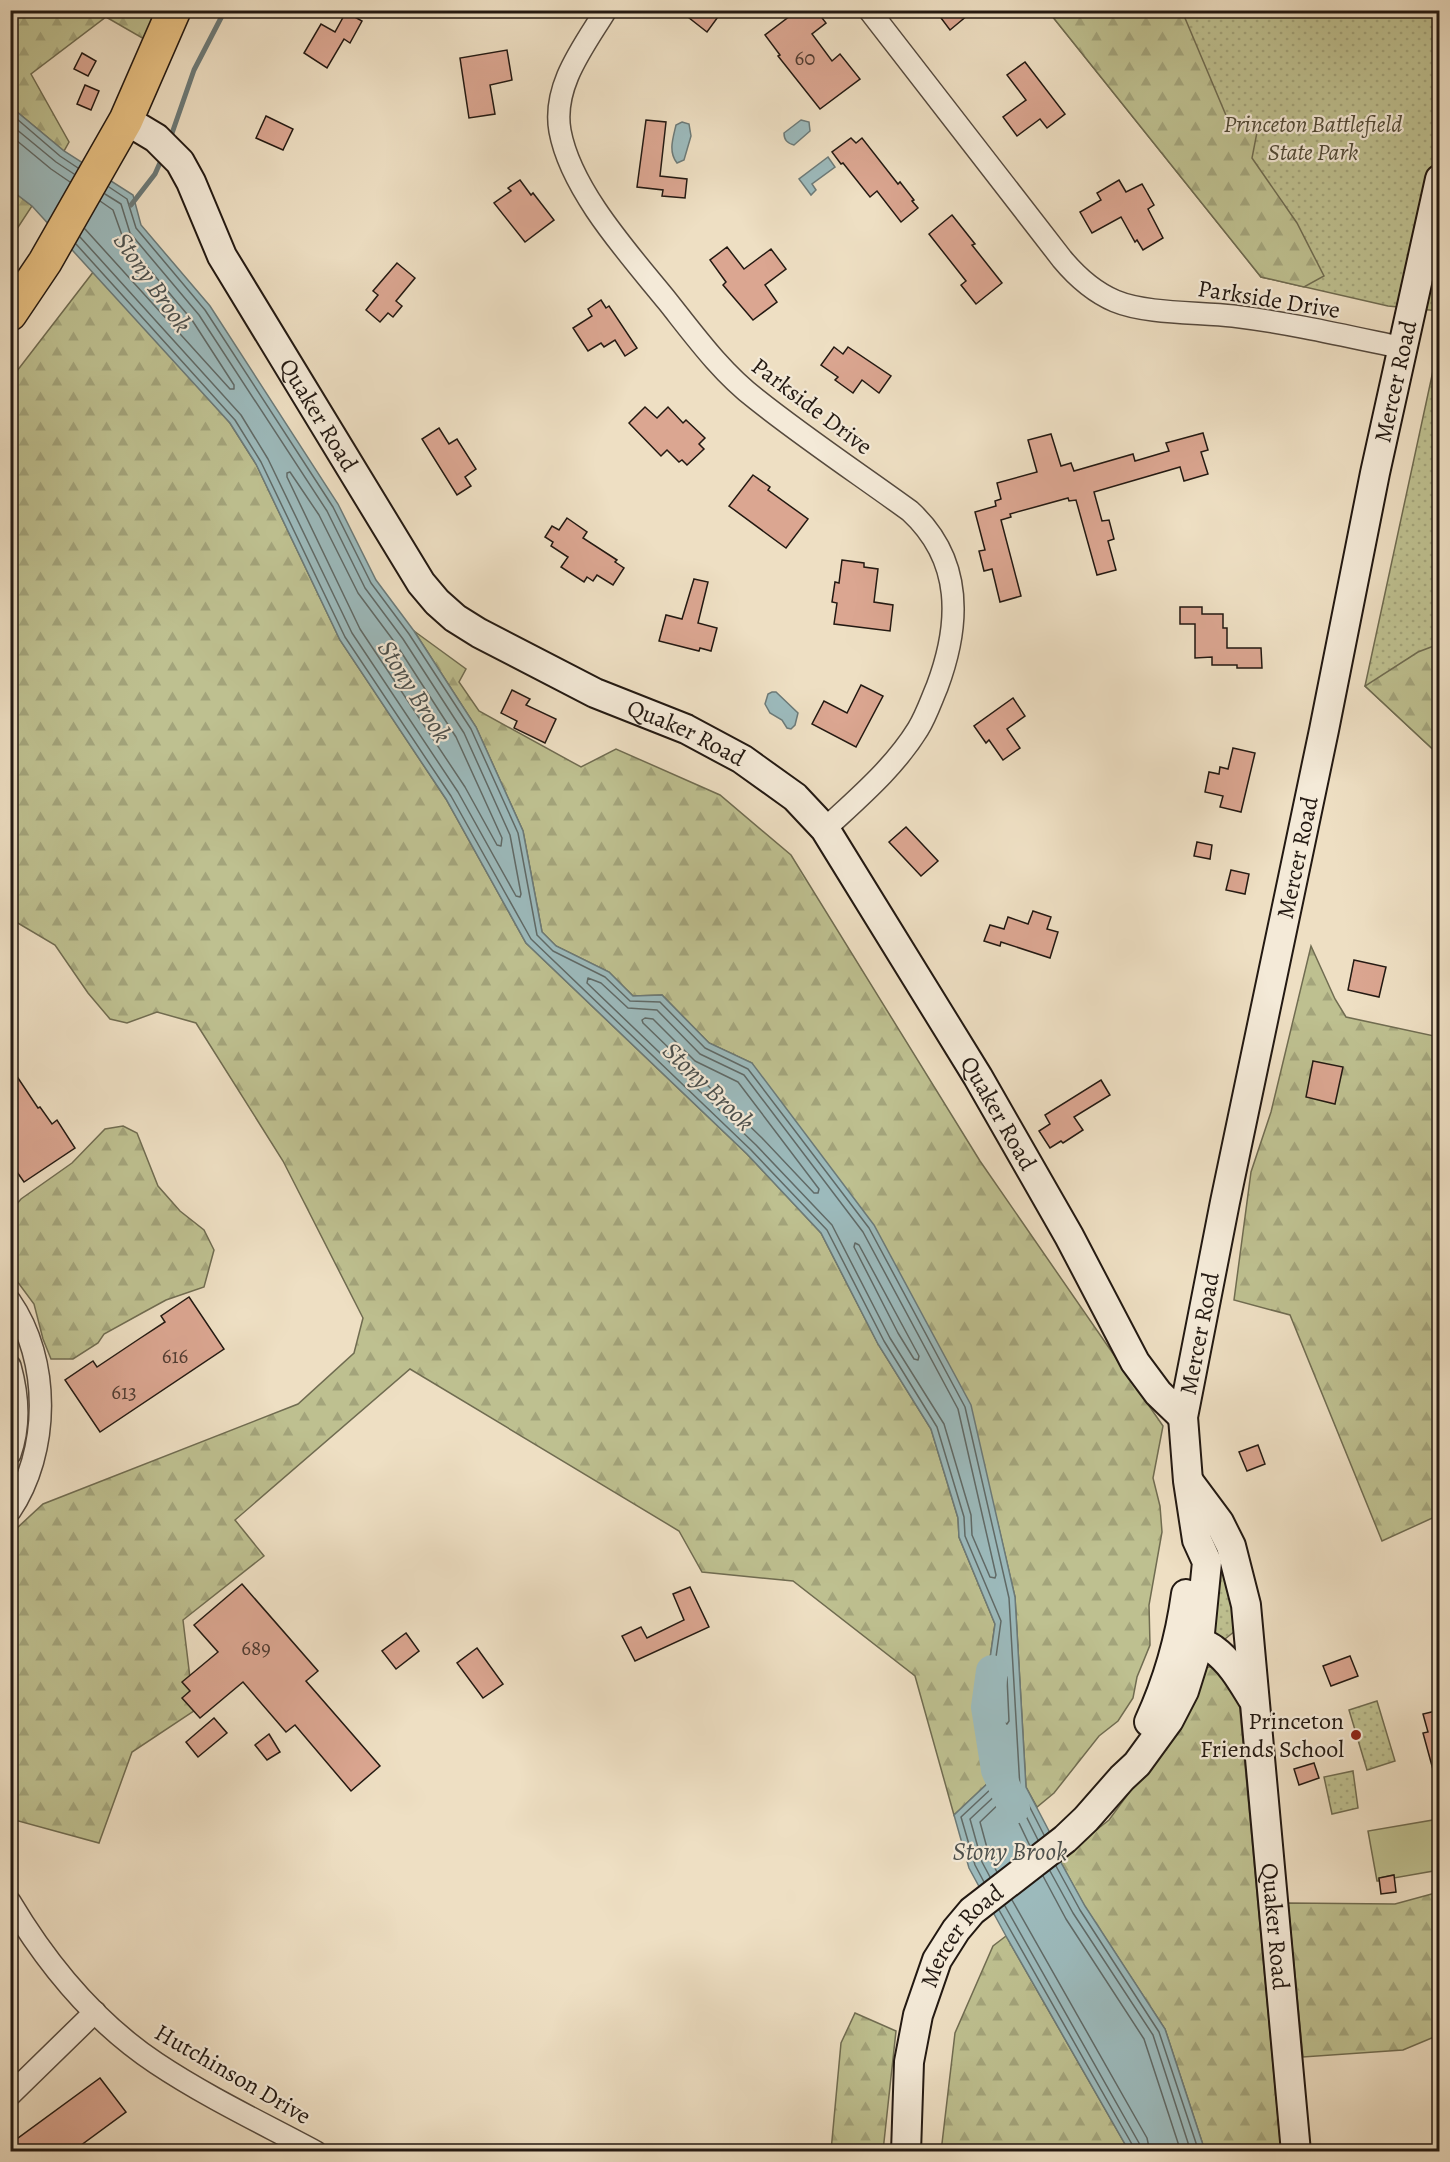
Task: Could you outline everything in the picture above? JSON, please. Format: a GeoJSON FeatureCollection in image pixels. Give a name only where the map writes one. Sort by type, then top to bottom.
{"type":"FeatureCollection","features":[{"type":"Feature","properties":{"kind":"highway"},"geometry":{"type":"LineString","coordinates":[[10,314],[45,262],[126,120],[174,10]]}},
{"type":"Feature","properties":{"kind":"street","name":"Parkside Drive"},"geometry":{"type":"LineString","coordinates":[[606,10],[573,64],[562,92],[560,130],[577,177],[607,226],[722,368],[755,398],[910,511],[926,526],[938,543],[945,561],[951,586],[953,614],[951,641],[930,705],[919,728],[900,754],[876,782],[825,829]]}},
{"type":"Feature","properties":{"kind":"street","name":"Parkside Drive"},"geometry":{"type":"LineString","coordinates":[[869,10],[1062,259],[1091,288],[1117,302],[1154,310],[1258,319],[1403,348]]}},
{"type":"Feature","properties":{"kind":"street","name":"Quaker Road"},"geometry":{"type":"LineString","coordinates":[[126,120],[156,138],[180,162],[191,182],[222,256],[421,583],[437,602],[455,618],[478,633],[595,693],[686,729],[742,759],[795,797],[825,829],[978,1077],[1069,1236],[1135,1362],[1158,1393],[1184,1417]]}},
{"type":"Feature","properties":{"kind":"street","name":"Mercer Road"},"geometry":{"type":"LineString","coordinates":[[906,2151],[909,2062],[918,2015],[938,1960],[956,1930],[982,1902],[1065,1839],[1122,1778],[1130,1756],[1161,1697],[1197,1638],[1191,1560],[1197,1540],[1188,1481],[1184,1417],[1225,1202],[1440,179]]}},
{"type":"Feature","properties":{"kind":"street"},"geometry":{"type":"LineString","coordinates":[[10,1301],[29,1340],[39,1383],[41,1408],[36,1454],[27,1481],[10,1511]]}},
{"type":"Feature","properties":{"kind":"street"},"geometry":{"type":"LineString","coordinates":[[10,1351],[29,1340]]}},
{"type":"Feature","properties":{"kind":"street"},"geometry":{"type":"LineString","coordinates":[[10,1366],[16,1393],[17,1416],[11,1451],[36,1454]]}},
{"type":"Feature","properties":{"kind":"street","name":"Quaker Road"},"geometry":{"type":"LineString","coordinates":[[1188,1481],[1219,1522],[1231,1546],[1249,1630],[1296,2151]]}},
{"type":"Feature","properties":{"kind":"street"},"geometry":{"type":"LineString","coordinates":[[1197,1540],[1215,1548],[1235,1565]]}},
{"type":"Feature","properties":{"kind":"street"},"geometry":{"type":"LineString","coordinates":[[1197,1638],[1232,1646],[1249,1630]]}},
{"type":"Feature","properties":{"kind":"street","name":"Quaker Road"},"geometry":{"type":"LineString","coordinates":[[1197,1638],[1231,1665],[1255,1703]]}},
{"type":"Feature","properties":{"kind":"street","name":"Hutchinson Drive"},"geometry":{"type":"LineString","coordinates":[[10,1902],[29,1934],[58,1972],[122,2037],[154,2062],[190,2084],[316,2151]]}},
{"type":"Feature","properties":{"kind":"street"},"geometry":{"type":"LineString","coordinates":[[10,2095],[95,2012]]}},
{"type":"Feature","properties":{"kind":"green space"},"geometry":{"type":"Polygon","coordinates":[[[10,11],[157,11],[144,39],[106,17],[31,74],[69,142],[64,151],[16,111],[11,100],[10,11]]]}},
{"type":"Feature","properties":{"kind":"green space","name":"Princeton Battlefield State Park"},"geometry":{"type":"Polygon","coordinates":[[[1048,11],[1439,11],[1439,311],[1388,306],[1261,277],[1048,11]]]}},
{"type":"Feature","properties":{"kind":"green space"},"geometry":{"type":"Polygon","coordinates":[[[1048,11],[1182,11],[1228,120],[1259,122],[1252,158],[1297,223],[1324,276],[1304,287],[1261,277],[1048,11]]]}},
{"type":"Feature","properties":{"kind":"green space"},"geometry":{"type":"Polygon","coordinates":[[[11,190],[32,206],[11,238],[11,190]]]}},
{"type":"Feature","properties":{"kind":"green space"},"geometry":{"type":"Polygon","coordinates":[[[94,271],[230,423],[256,464],[340,640],[446,799],[526,943],[747,1154],[821,1233],[878,1344],[931,1429],[958,1518],[959,1537],[995,1624],[985,1693],[997,1770],[989,1782],[954,1815],[915,1676],[793,1581],[702,1572],[679,1531],[410,1369],[235,1520],[264,1556],[183,1620],[194,1711],[132,1752],[99,1843],[11,1819],[12,1529],[17,1528],[43,1504],[298,1404],[354,1353],[363,1318],[283,1161],[196,1023],[157,1012],[127,1023],[110,1019],[88,993],[55,945],[11,919],[10,380],[94,271]]]}},
{"type":"Feature","properties":{"kind":"green space"},"geometry":{"type":"Polygon","coordinates":[[[1439,343],[1439,755],[1365,686],[1439,343]]]}},
{"type":"Feature","properties":{"kind":"green space"},"geometry":{"type":"Polygon","coordinates":[[[414,631],[466,669],[459,682],[479,711],[581,767],[616,749],[720,795],[791,855],[980,1161],[1163,1426],[1153,1478],[1160,1506],[1162,1532],[1149,1605],[1150,1645],[1137,1677],[1133,1698],[1118,1721],[1099,1736],[1054,1793],[1037,1807],[1026,1787],[1015,1597],[997,1520],[752,1063],[709,1043],[662,995],[633,996],[609,972],[556,946],[542,932],[523,831],[476,727],[414,631]]]}},
{"type":"Feature","properties":{"kind":"green space"},"geometry":{"type":"Polygon","coordinates":[[[1440,644],[1439,755],[1365,686],[1418,652],[1440,644]]]}},
{"type":"Feature","properties":{"kind":"green space"},"geometry":{"type":"Polygon","coordinates":[[[1311,946],[1335,999],[1346,1017],[1439,1037],[1439,1515],[1382,1541],[1290,1315],[1234,1300],[1251,1172],[1271,1112],[1311,946]]]}},
{"type":"Feature","properties":{"kind":"green space"},"geometry":{"type":"Polygon","coordinates":[[[123,1126],[137,1133],[158,1186],[180,1211],[204,1230],[214,1250],[204,1287],[166,1300],[144,1312],[104,1334],[98,1343],[73,1359],[51,1359],[34,1304],[11,1273],[11,1211],[21,1199],[72,1163],[105,1129],[123,1126]]]}},
{"type":"Feature","properties":{"kind":"green space"},"geometry":{"type":"Polygon","coordinates":[[[1219,1561],[1233,1606],[1235,1631],[1225,1639],[1214,1636],[1219,1561]]]}},
{"type":"Feature","properties":{"kind":"green space"},"geometry":{"type":"Polygon","coordinates":[[[1214,1666],[1239,1700],[1281,2151],[1205,2151],[1165,2029],[1085,1907],[1059,1859],[1109,1820],[1164,1745],[1204,1668],[1214,1666]]]}},
{"type":"Feature","properties":{"kind":"green space"},"geometry":{"type":"Polygon","coordinates":[[[1377,1701],[1395,1761],[1367,1770],[1349,1710],[1377,1701]]]}},
{"type":"Feature","properties":{"kind":"green space"},"geometry":{"type":"Polygon","coordinates":[[[1353,1771],[1358,1808],[1332,1814],[1324,1777],[1353,1771]]]}},
{"type":"Feature","properties":{"kind":"green space"},"geometry":{"type":"Polygon","coordinates":[[[1439,1819],[1439,1870],[1394,1878],[1393,1875],[1379,1878],[1377,1881],[1368,1831],[1439,1819]]]}},
{"type":"Feature","properties":{"kind":"green space"},"geometry":{"type":"Polygon","coordinates":[[[1439,1892],[1439,2035],[1403,2050],[1303,2057],[1288,1903],[1395,1904],[1439,1892]]]}},
{"type":"Feature","properties":{"kind":"green space"},"geometry":{"type":"Polygon","coordinates":[[[1006,1936],[1129,2151],[941,2152],[955,2033],[993,1946],[1006,1936]]]}},
{"type":"Feature","properties":{"kind":"green space"},"geometry":{"type":"Polygon","coordinates":[[[855,2013],[896,2031],[883,2151],[831,2151],[841,2043],[855,2013]]]}},
{"type":"Feature","properties":{"kind":"water","name":"Stony Brook"},"geometry":{"type":"Polygon","coordinates":[[[10,100],[16,111],[64,151],[133,195],[141,225],[210,306],[338,504],[376,580],[414,631],[476,727],[523,831],[542,932],[556,946],[609,972],[633,996],[662,995],[709,1043],[752,1063],[874,1225],[971,1405],[1015,1597],[1026,1787],[1049,1831],[1059,1859],[1085,1906],[1165,2029],[1205,2151],[1129,2151],[969,1868],[954,1815],[989,1782],[997,1770],[985,1693],[995,1624],[959,1537],[958,1518],[931,1429],[878,1344],[821,1233],[747,1154],[526,943],[446,799],[340,640],[256,464],[230,423],[32,206],[11,190],[10,100]]]}},
{"type":"Feature","properties":{"kind":"water"},"geometry":{"type":"Polygon","coordinates":[[[801,120],[809,122],[810,131],[794,145],[785,139],[784,133],[801,120]]]}},
{"type":"Feature","properties":{"kind":"water"},"geometry":{"type":"Polygon","coordinates":[[[682,122],[689,124],[691,136],[684,160],[677,163],[674,159],[672,145],[676,125],[682,122]]]}},
{"type":"Feature","properties":{"kind":"water"},"geometry":{"type":"Polygon","coordinates":[[[828,157],[835,167],[812,184],[816,190],[811,195],[799,179],[828,157]]]}},
{"type":"Feature","properties":{"kind":"water"},"geometry":{"type":"Polygon","coordinates":[[[776,692],[798,713],[795,725],[791,729],[770,713],[765,704],[768,694],[776,692]]]}},
{"type":"Feature","properties":{"kind":"building"},"geometry":{"type":"Polygon","coordinates":[[[679,10],[723,10],[707,32],[679,10]]]}},
{"type":"Feature","properties":{"kind":"building"},"geometry":{"type":"Polygon","coordinates":[[[798,10],[816,10],[826,23],[812,34],[832,61],[840,54],[860,79],[820,109],[778,56],[780,55],[765,35],[798,10]]]}},
{"type":"Feature","properties":{"kind":"building"},"geometry":{"type":"Polygon","coordinates":[[[935,10],[974,10],[950,30],[935,10]]]}},
{"type":"Feature","properties":{"kind":"building"},"geometry":{"type":"Polygon","coordinates":[[[346,12],[362,21],[350,43],[344,39],[327,68],[304,53],[321,24],[335,32],[346,12]]]}},
{"type":"Feature","properties":{"kind":"building"},"geometry":{"type":"Polygon","coordinates":[[[507,50],[512,80],[490,85],[495,114],[469,118],[460,58],[507,50]]]}},
{"type":"Feature","properties":{"kind":"building"},"geometry":{"type":"Polygon","coordinates":[[[82,53],[96,61],[88,76],[74,69],[82,53]]]}},
{"type":"Feature","properties":{"kind":"building"},"geometry":{"type":"Polygon","coordinates":[[[1025,62],[1065,114],[1047,128],[1040,119],[1017,136],[1003,117],[1026,100],[1007,75],[1025,62]]]}},
{"type":"Feature","properties":{"kind":"building"},"geometry":{"type":"Polygon","coordinates":[[[85,85],[99,91],[91,110],[77,104],[85,85]]]}},
{"type":"Feature","properties":{"kind":"building"},"geometry":{"type":"Polygon","coordinates":[[[266,116],[293,129],[283,150],[256,138],[266,116]]]}},
{"type":"Feature","properties":{"kind":"building"},"geometry":{"type":"Polygon","coordinates":[[[646,120],[666,122],[660,176],[687,179],[685,198],[662,196],[663,190],[637,187],[646,120]]]}},
{"type":"Feature","properties":{"kind":"building"},"geometry":{"type":"Polygon","coordinates":[[[851,138],[856,143],[862,138],[898,184],[900,182],[914,200],[912,201],[918,208],[901,222],[877,191],[870,197],[832,152],[851,138]]]}},
{"type":"Feature","properties":{"kind":"building"},"geometry":{"type":"Polygon","coordinates":[[[520,180],[554,220],[525,242],[494,203],[511,191],[508,188],[520,180]]]}},
{"type":"Feature","properties":{"kind":"building"},"geometry":{"type":"Polygon","coordinates":[[[1119,180],[1126,192],[1142,184],[1154,205],[1148,209],[1163,238],[1143,250],[1137,240],[1135,242],[1121,217],[1092,233],[1080,212],[1101,200],[1097,193],[1119,180]]]}},
{"type":"Feature","properties":{"kind":"building"},"geometry":{"type":"Polygon","coordinates":[[[952,215],[1002,283],[976,304],[961,285],[966,281],[929,234],[952,215]]]}},
{"type":"Feature","properties":{"kind":"building"},"geometry":{"type":"Polygon","coordinates":[[[727,247],[744,269],[771,249],[786,269],[765,285],[777,302],[753,320],[723,285],[726,282],[710,260],[727,247]]]}},
{"type":"Feature","properties":{"kind":"building"},"geometry":{"type":"Polygon","coordinates":[[[397,263],[415,278],[396,301],[402,306],[393,317],[388,313],[380,322],[366,310],[378,295],[373,291],[397,263]]]}},
{"type":"Feature","properties":{"kind":"building"},"geometry":{"type":"Polygon","coordinates":[[[601,300],[606,308],[609,306],[637,348],[625,356],[615,340],[604,347],[601,343],[588,351],[573,328],[592,316],[588,309],[601,300]]]}},
{"type":"Feature","properties":{"kind":"building"},"geometry":{"type":"Polygon","coordinates":[[[834,347],[843,354],[848,347],[891,376],[879,393],[862,380],[853,393],[835,380],[838,377],[821,365],[834,347]]]}},
{"type":"Feature","properties":{"kind":"building"},"geometry":{"type":"Polygon","coordinates":[[[645,407],[657,418],[668,407],[683,423],[686,420],[705,438],[699,444],[704,449],[687,465],[682,460],[679,462],[667,450],[661,456],[629,423],[645,407]]]}},
{"type":"Feature","properties":{"kind":"building"},"geometry":{"type":"Polygon","coordinates":[[[439,428],[449,444],[457,439],[476,469],[465,477],[471,486],[457,495],[422,439],[439,428]]]}},
{"type":"Feature","properties":{"kind":"building"},"geometry":{"type":"Polygon","coordinates":[[[1203,433],[1208,450],[1201,452],[1208,474],[1184,481],[1180,467],[1094,492],[1102,521],[1109,520],[1114,539],[1108,541],[1116,570],[1097,575],[1076,500],[1069,501],[1068,498],[1010,514],[1011,517],[1001,520],[1021,596],[1000,602],[992,569],[984,571],[979,551],[985,550],[975,512],[996,506],[995,501],[1001,499],[997,483],[1037,472],[1028,440],[1051,434],[1061,466],[1071,463],[1074,471],[1133,454],[1135,461],[1169,451],[1166,443],[1203,433]]]}},
{"type":"Feature","properties":{"kind":"building"},"geometry":{"type":"Polygon","coordinates":[[[753,475],[770,487],[768,490],[808,519],[786,548],[729,506],[753,475]]]}},
{"type":"Feature","properties":{"kind":"building"},"geometry":{"type":"Polygon","coordinates":[[[567,518],[587,532],[583,538],[617,560],[615,562],[624,568],[613,585],[597,575],[593,581],[587,577],[584,582],[561,567],[568,557],[551,546],[553,542],[545,537],[552,526],[559,530],[567,518]]]}},
{"type":"Feature","properties":{"kind":"building"},"geometry":{"type":"Polygon","coordinates":[[[842,560],[864,563],[864,567],[878,569],[874,602],[893,605],[890,631],[834,624],[837,603],[832,602],[835,582],[839,583],[842,560]]]}},
{"type":"Feature","properties":{"kind":"building"},"geometry":{"type":"Polygon","coordinates":[[[694,579],[708,582],[698,623],[717,628],[711,651],[700,648],[699,651],[659,641],[666,615],[682,619],[694,579]]]}},
{"type":"Feature","properties":{"kind":"building"},"geometry":{"type":"Polygon","coordinates":[[[1180,607],[1202,607],[1202,614],[1223,614],[1223,628],[1227,628],[1227,648],[1261,648],[1262,668],[1212,665],[1212,657],[1195,658],[1195,624],[1180,624],[1180,607]]]}},
{"type":"Feature","properties":{"kind":"building"},"geometry":{"type":"Polygon","coordinates":[[[861,685],[883,696],[856,747],[812,724],[824,701],[847,713],[861,685]]]}},
{"type":"Feature","properties":{"kind":"building"},"geometry":{"type":"Polygon","coordinates":[[[512,690],[530,699],[526,705],[556,719],[545,743],[514,728],[517,721],[501,713],[512,690]]]}},
{"type":"Feature","properties":{"kind":"building"},"geometry":{"type":"Polygon","coordinates":[[[1013,698],[1025,716],[1007,729],[1020,748],[1003,760],[989,740],[986,743],[974,726],[1013,698]]]}},
{"type":"Feature","properties":{"kind":"building"},"geometry":{"type":"Polygon","coordinates":[[[1233,748],[1255,753],[1241,812],[1220,807],[1223,796],[1205,792],[1209,772],[1219,774],[1220,767],[1228,769],[1233,748]]]}},
{"type":"Feature","properties":{"kind":"building"},"geometry":{"type":"Polygon","coordinates":[[[906,827],[938,861],[921,876],[889,842],[906,827]]]}},
{"type":"Feature","properties":{"kind":"building"},"geometry":{"type":"Polygon","coordinates":[[[1197,842],[1212,845],[1210,859],[1194,856],[1197,842]]]}},
{"type":"Feature","properties":{"kind":"building"},"geometry":{"type":"Polygon","coordinates":[[[1231,870],[1249,874],[1245,894],[1226,890],[1231,870]]]}},
{"type":"Feature","properties":{"kind":"building"},"geometry":{"type":"Polygon","coordinates":[[[1033,911],[1051,917],[1047,929],[1058,932],[1050,958],[1001,942],[1000,946],[984,941],[990,925],[1004,929],[1008,917],[1028,924],[1033,911]]]}},
{"type":"Feature","properties":{"kind":"building"},"geometry":{"type":"Polygon","coordinates":[[[1354,960],[1386,967],[1379,997],[1348,990],[1354,960]]]}},
{"type":"Feature","properties":{"kind":"building"},"geometry":{"type":"Polygon","coordinates":[[[1313,1061],[1343,1067],[1335,1104],[1306,1097],[1313,1061]]]}},
{"type":"Feature","properties":{"kind":"building"},"geometry":{"type":"Polygon","coordinates":[[[10,1066],[38,1108],[40,1107],[52,1124],[57,1120],[75,1148],[24,1182],[10,1162],[10,1066]]]}},
{"type":"Feature","properties":{"kind":"building"},"geometry":{"type":"Polygon","coordinates":[[[1101,1080],[1110,1095],[1074,1117],[1083,1130],[1063,1143],[1061,1141],[1050,1148],[1039,1131],[1050,1124],[1045,1115],[1101,1080]]]}},
{"type":"Feature","properties":{"kind":"building"},"geometry":{"type":"Polygon","coordinates":[[[189,1297],[224,1349],[100,1432],[65,1380],[93,1361],[97,1367],[165,1322],[161,1316],[189,1297]]]}},
{"type":"Feature","properties":{"kind":"building"},"geometry":{"type":"Polygon","coordinates":[[[1258,1445],[1265,1464],[1247,1471],[1239,1452],[1258,1445]]]}},
{"type":"Feature","properties":{"kind":"building"},"geometry":{"type":"Polygon","coordinates":[[[242,1584],[318,1671],[306,1681],[380,1766],[351,1791],[295,1725],[286,1732],[243,1682],[200,1718],[182,1698],[190,1691],[182,1682],[218,1652],[194,1625],[242,1584]]]}},
{"type":"Feature","properties":{"kind":"building"},"geometry":{"type":"Polygon","coordinates":[[[690,1587],[709,1627],[635,1661],[622,1636],[641,1627],[647,1638],[684,1620],[673,1594],[690,1587]]]}},
{"type":"Feature","properties":{"kind":"building"},"geometry":{"type":"Polygon","coordinates":[[[406,1633],[419,1651],[396,1669],[382,1651],[406,1633]]]}},
{"type":"Feature","properties":{"kind":"building"},"geometry":{"type":"Polygon","coordinates":[[[477,1648],[503,1684],[483,1698],[457,1663],[477,1648]]]}},
{"type":"Feature","properties":{"kind":"building"},"geometry":{"type":"Polygon","coordinates":[[[1350,1656],[1358,1676],[1331,1686],[1323,1666],[1350,1656]]]}},
{"type":"Feature","properties":{"kind":"building"},"geometry":{"type":"Polygon","coordinates":[[[1440,1710],[1440,1777],[1435,1777],[1423,1733],[1428,1732],[1423,1714],[1440,1710]]]}},
{"type":"Feature","properties":{"kind":"building"},"geometry":{"type":"Polygon","coordinates":[[[214,1718],[227,1733],[198,1757],[186,1742],[214,1718]]]}},
{"type":"Feature","properties":{"kind":"building"},"geometry":{"type":"Polygon","coordinates":[[[269,1734],[280,1752],[267,1760],[255,1745],[269,1734]]]}},
{"type":"Feature","properties":{"kind":"building"},"geometry":{"type":"Polygon","coordinates":[[[1314,1763],[1319,1778],[1299,1785],[1294,1769],[1314,1763]]]}},
{"type":"Feature","properties":{"kind":"building"},"geometry":{"type":"Polygon","coordinates":[[[1394,1875],[1396,1892],[1381,1894],[1379,1878],[1394,1875]]]}},
{"type":"Feature","properties":{"kind":"building"},"geometry":{"type":"Polygon","coordinates":[[[100,2078],[126,2112],[73,2151],[10,2151],[10,2144],[100,2078]]]}},
{"type":"Feature","properties":{"kind":"waterway"},"geometry":{"type":"LineString","coordinates":[[170,139],[194,70],[223,14],[228,10]]}},
{"type":"Feature","properties":{"kind":"waterway"},"geometry":{"type":"LineString","coordinates":[[131,205],[155,174],[163,156]]}},
{"type":"Feature","properties":{"kind":"waterway","name":"Stony Brook"},"geometry":{"type":"LineString","coordinates":[[992,1671],[987,1707],[997,1770],[1014,1808]]}},
{"type":"Feature","properties":{"kind":"place","name":"Princeton Friends School"},"geometry":{"type":"Point","coordinates":[1356,1735]}}]}
